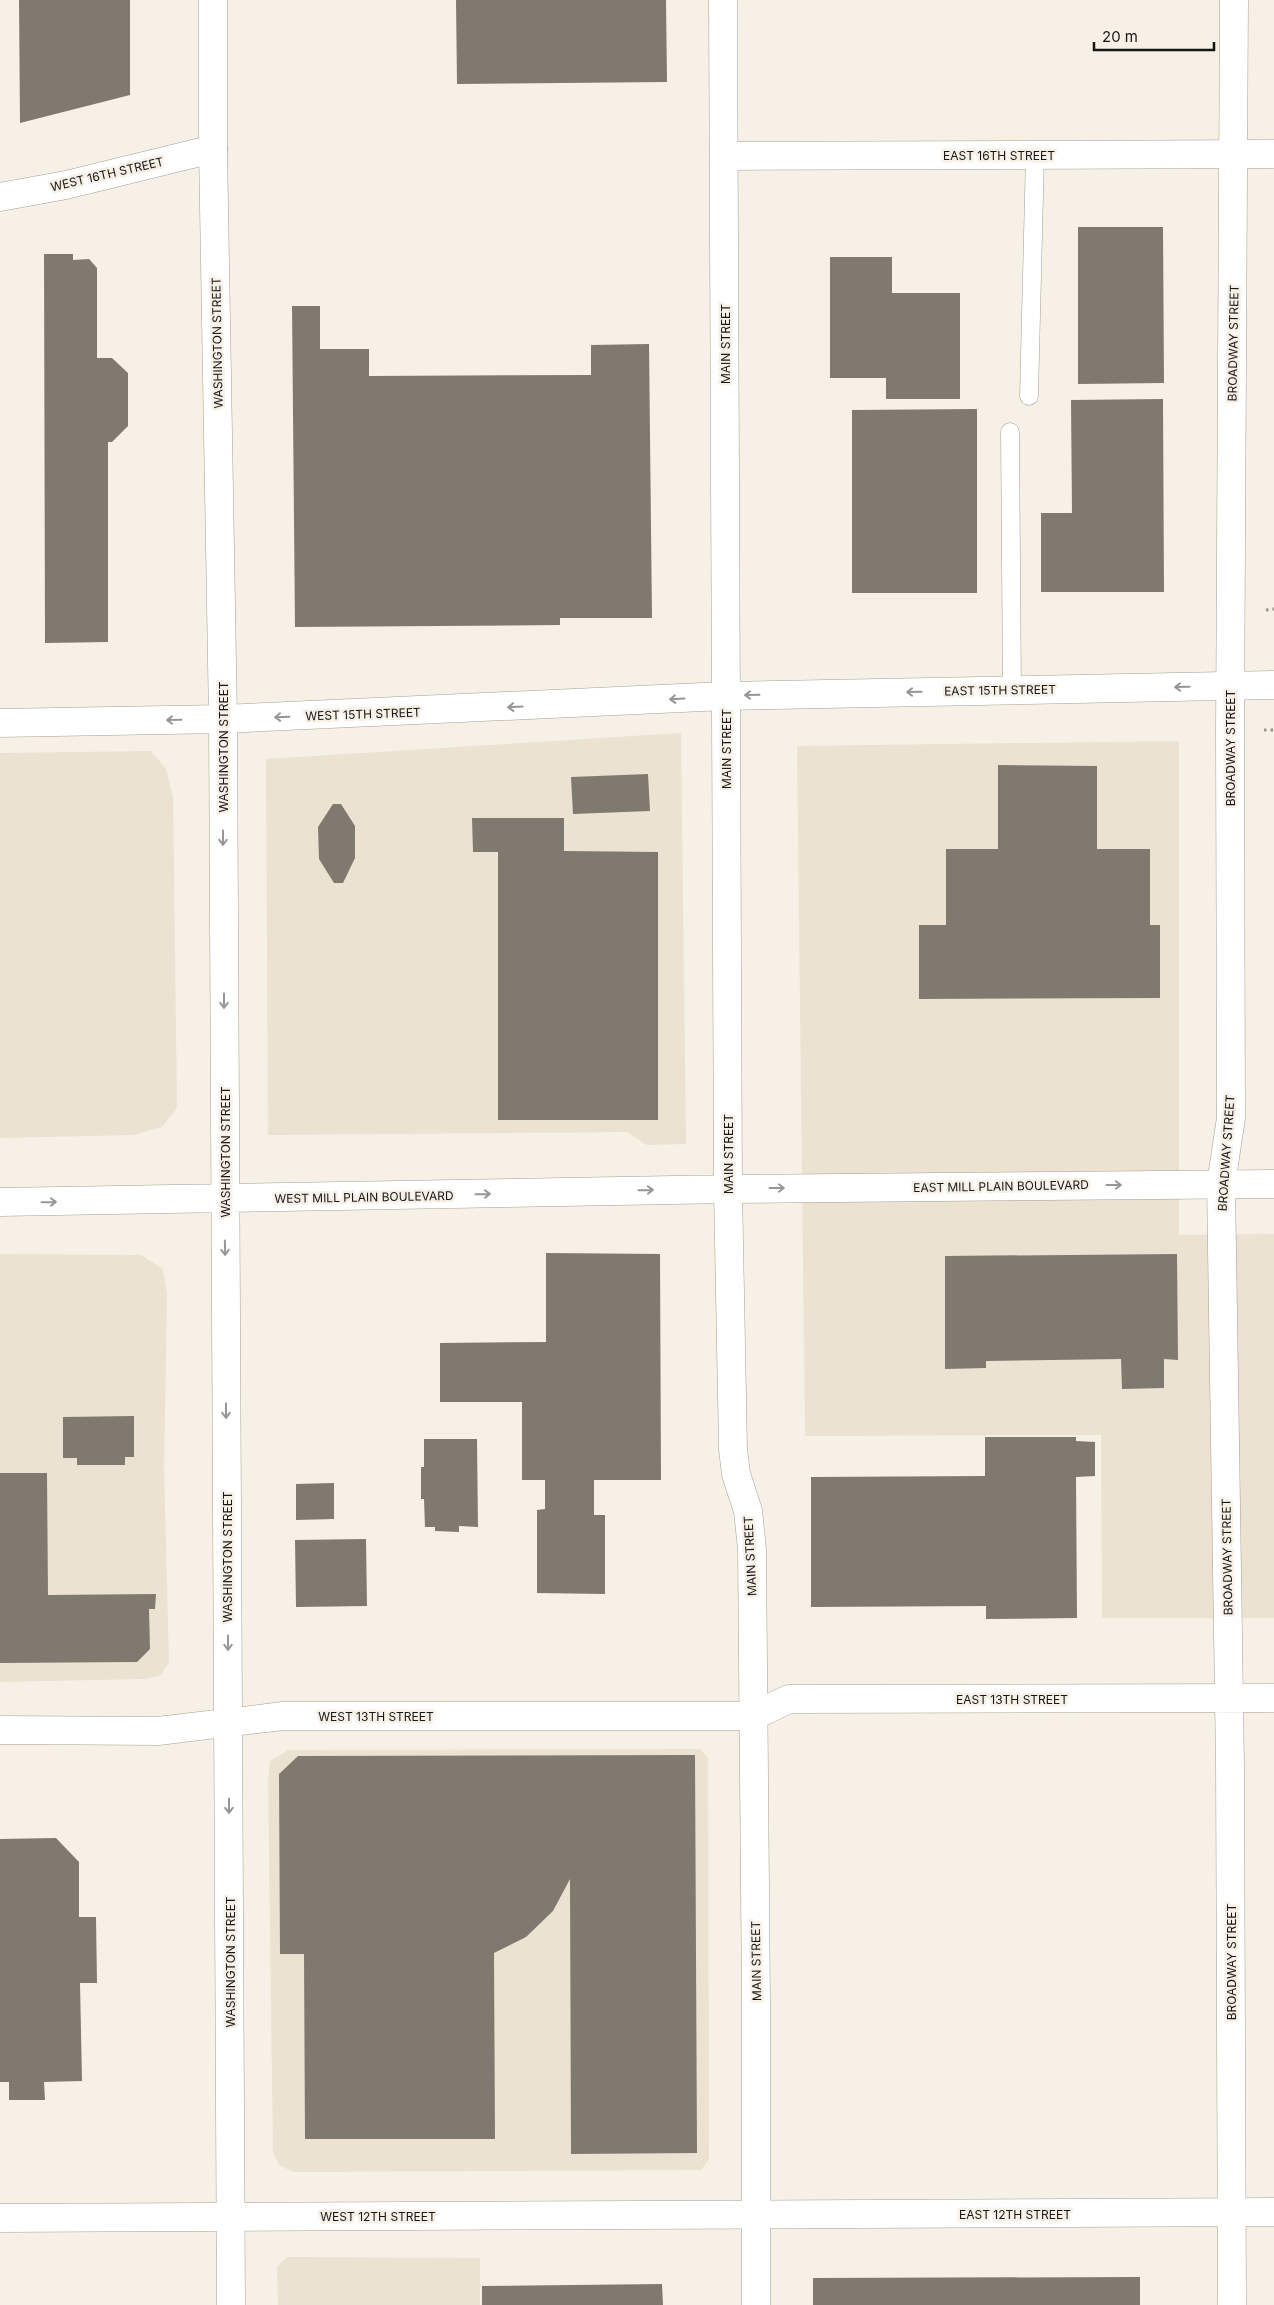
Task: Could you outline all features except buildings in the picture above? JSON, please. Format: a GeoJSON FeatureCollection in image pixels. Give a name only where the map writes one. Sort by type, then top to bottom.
{"type":"FeatureCollection","features":[{"type":"Feature","properties":{"kind":"street","name":"WASHINGTON STREET"},"geometry":{"type":"LineString","coordinates":[[213,0],[213,150],[223,719],[224,1200],[232,2305]]}},
{"type":"Feature","properties":{"kind":"street","name":"MAIN STREET"},"geometry":{"type":"LineString","coordinates":[[723,0],[728,1189],[732,1449],[736,1474],[748,1511],[752,1549],[756,1995],[756,2305]]}},
{"type":"Feature","properties":{"kind":"street","name":"BROADWAY STREET"},"geometry":{"type":"LineString","coordinates":[[1232,2305],[1229,1698],[1221,1184],[1231,1118],[1230,686],[1235,154],[1234,0]]}},
{"type":"Feature","properties":{"kind":"street","name":"WEST 16TH STREET"},"geometry":{"type":"LineString","coordinates":[[0,197],[66,185],[213,150]]}},
{"type":"Feature","properties":{"kind":"street","name":"EAST 16TH STREET"},"geometry":{"type":"LineString","coordinates":[[724,156],[1274,154]]}},
{"type":"Feature","properties":{"kind":"street","name":"EAST 15TH STREET"},"geometry":{"type":"LineString","coordinates":[[726,696],[1274,685]]}},
{"type":"Feature","properties":{"kind":"street","name":"WEST 15TH STREET"},"geometry":{"type":"LineString","coordinates":[[0,723],[223,719],[726,696]]}},
{"type":"Feature","properties":{"kind":"street","name":"EAST MILL PLAIN BOULEVARD"},"geometry":{"type":"LineString","coordinates":[[728,1189],[1274,1184]]}},
{"type":"Feature","properties":{"kind":"street","name":"WEST MILL PLAIN BOULEVARD"},"geometry":{"type":"LineString","coordinates":[[0,1202],[224,1200],[728,1189]]}},
{"type":"Feature","properties":{"kind":"street","name":"EAST 13TH STREET"},"geometry":{"type":"LineString","coordinates":[[753,1716],[789,1700],[1274,1698]]}},
{"type":"Feature","properties":{"kind":"street","name":"WEST 13TH STREET"},"geometry":{"type":"LineString","coordinates":[[0,1730],[158,1731],[283,1716],[753,1716]]}},
{"type":"Feature","properties":{"kind":"street","name":"EAST 12TH STREET"},"geometry":{"type":"LineString","coordinates":[[755,2215],[1274,2212]]}},
{"type":"Feature","properties":{"kind":"street","name":"WEST 12TH STREET"},"geometry":{"type":"LineString","coordinates":[[0,2218],[755,2215]]}},
{"type":"Feature","properties":{"kind":"lane"},"geometry":{"type":"LineString","coordinates":[[1029,396],[1035,155]]}},
{"type":"Feature","properties":{"kind":"lane"},"geometry":{"type":"LineString","coordinates":[[1010,432],[1012,690]]}},
{"type":"Feature","properties":{"kind":"path"},"geometry":{"type":"LineString","coordinates":[[1265,610],[1274,609]]}},
{"type":"Feature","properties":{"kind":"shaded area"},"geometry":{"type":"Polygon","coordinates":[[[681,733],[686,1144],[647,1145],[627,1132],[268,1135],[266,759],[681,733]]]}},
{"type":"Feature","properties":{"kind":"shaded area"},"geometry":{"type":"Polygon","coordinates":[[[1179,741],[1179,1235],[1274,1234],[1274,1618],[1102,1618],[1101,1435],[805,1436],[797,746],[1179,741]]]}},
{"type":"Feature","properties":{"kind":"shaded area"},"geometry":{"type":"Polygon","coordinates":[[[151,751],[166,769],[173,797],[177,1108],[162,1127],[133,1135],[0,1138],[0,753],[151,751]]]}},
{"type":"Feature","properties":{"kind":"shaded area"},"geometry":{"type":"Polygon","coordinates":[[[0,1254],[141,1255],[163,1269],[167,1294],[164,1469],[169,1663],[160,1676],[144,1679],[0,1682],[0,1254]]]}},
{"type":"Feature","properties":{"kind":"shaded area"},"geometry":{"type":"Polygon","coordinates":[[[700,1749],[708,1758],[709,2159],[701,2170],[293,2172],[279,2165],[273,2153],[268,1781],[270,1761],[288,1750],[700,1749]]]}},
{"type":"Feature","properties":{"kind":"shaded area"},"geometry":{"type":"Polygon","coordinates":[[[287,2257],[480,2258],[480,2305],[278,2305],[277,2267],[287,2257]]]}}]}
